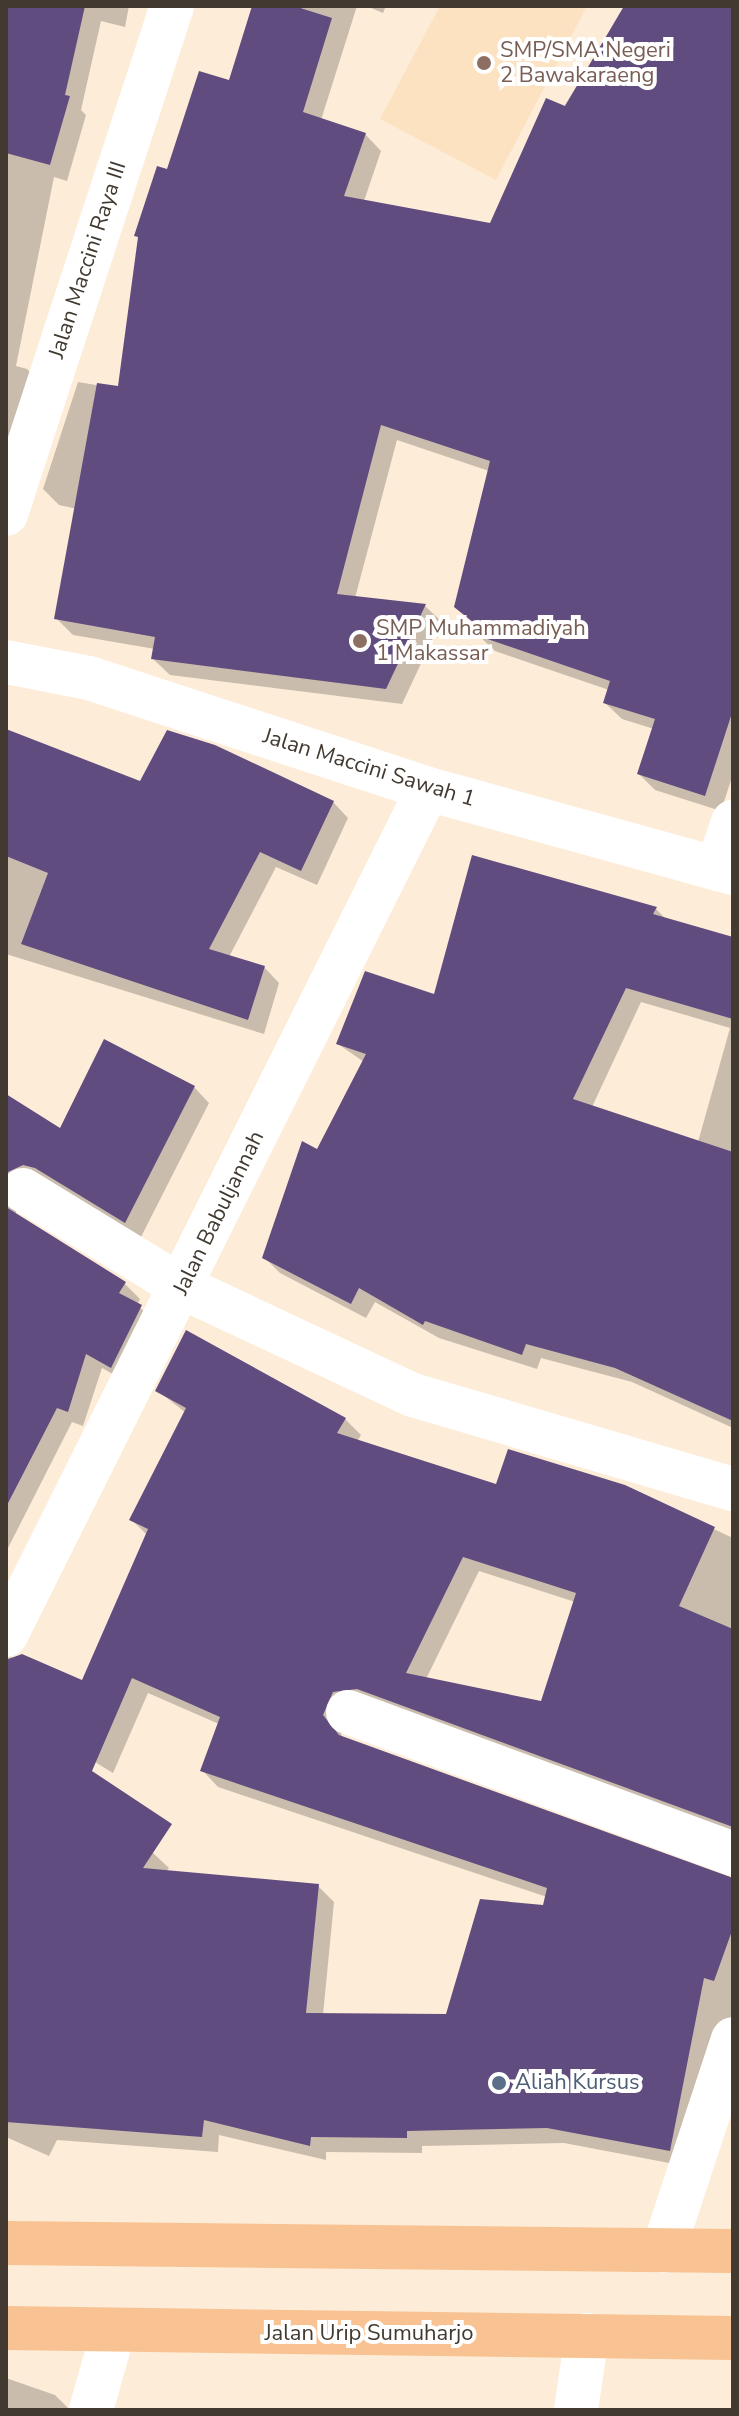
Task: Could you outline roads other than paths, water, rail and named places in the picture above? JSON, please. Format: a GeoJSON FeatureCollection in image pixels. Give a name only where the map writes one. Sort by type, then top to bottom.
{"type":"FeatureCollection","features":[{"type":"Feature","properties":{"kind":"highway"},"geometry":{"type":"LineString","coordinates":[[6,2243],[733,2251]]}},
{"type":"Feature","properties":{"kind":"highway","name":"Jalan Urip Sumuharjo"},"geometry":{"type":"LineString","coordinates":[[6,2328],[113,2332],[733,2338]]}},
{"type":"Feature","properties":{"kind":"street","name":"Jalan Maccini Raya III"},"geometry":{"type":"LineString","coordinates":[[6,514],[172,6]]}},
{"type":"Feature","properties":{"kind":"street","name":"Jalan Maccini Sawah 1"},"geometry":{"type":"LineString","coordinates":[[6,662],[89,678],[428,789],[725,871]]}},
{"type":"Feature","properties":{"kind":"street","name":"Jalan Babuljannah"},"geometry":{"type":"LineString","coordinates":[[6,1635],[17,1588],[182,1287],[428,789]]}},
{"type":"Feature","properties":{"kind":"street"},"geometry":{"type":"LineString","coordinates":[[725,871],[733,822]]}},
{"type":"Feature","properties":{"kind":"street"},"geometry":{"type":"LineString","coordinates":[[23,1190],[182,1287],[413,1395],[733,1489]]}},
{"type":"Feature","properties":{"kind":"street"},"geometry":{"type":"LineString","coordinates":[[348,1712],[733,1854]]}},
{"type":"Feature","properties":{"kind":"street"},"geometry":{"type":"LineString","coordinates":[[663,2251],[733,2039]]}},
{"type":"Feature","properties":{"kind":"street"},"geometry":{"type":"LineString","coordinates":[[91,2410],[113,2332]]}},
{"type":"Feature","properties":{"kind":"street"},"geometry":{"type":"LineString","coordinates":[[576,2410],[587,2335]]}},
{"type":"Feature","properties":{"kind":"place","name":"SMP/SMA Negeri 2 Bawakaraeng"},"geometry":{"type":"Point","coordinates":[484,63]}},
{"type":"Feature","properties":{"kind":"place","name":"SMP Muhammadiyah 1 Makassar"},"geometry":{"type":"Point","coordinates":[360,641]}},
{"type":"Feature","properties":{"kind":"place","name":"Aliah Kursus"},"geometry":{"type":"Point","coordinates":[499,2083]}}]}
